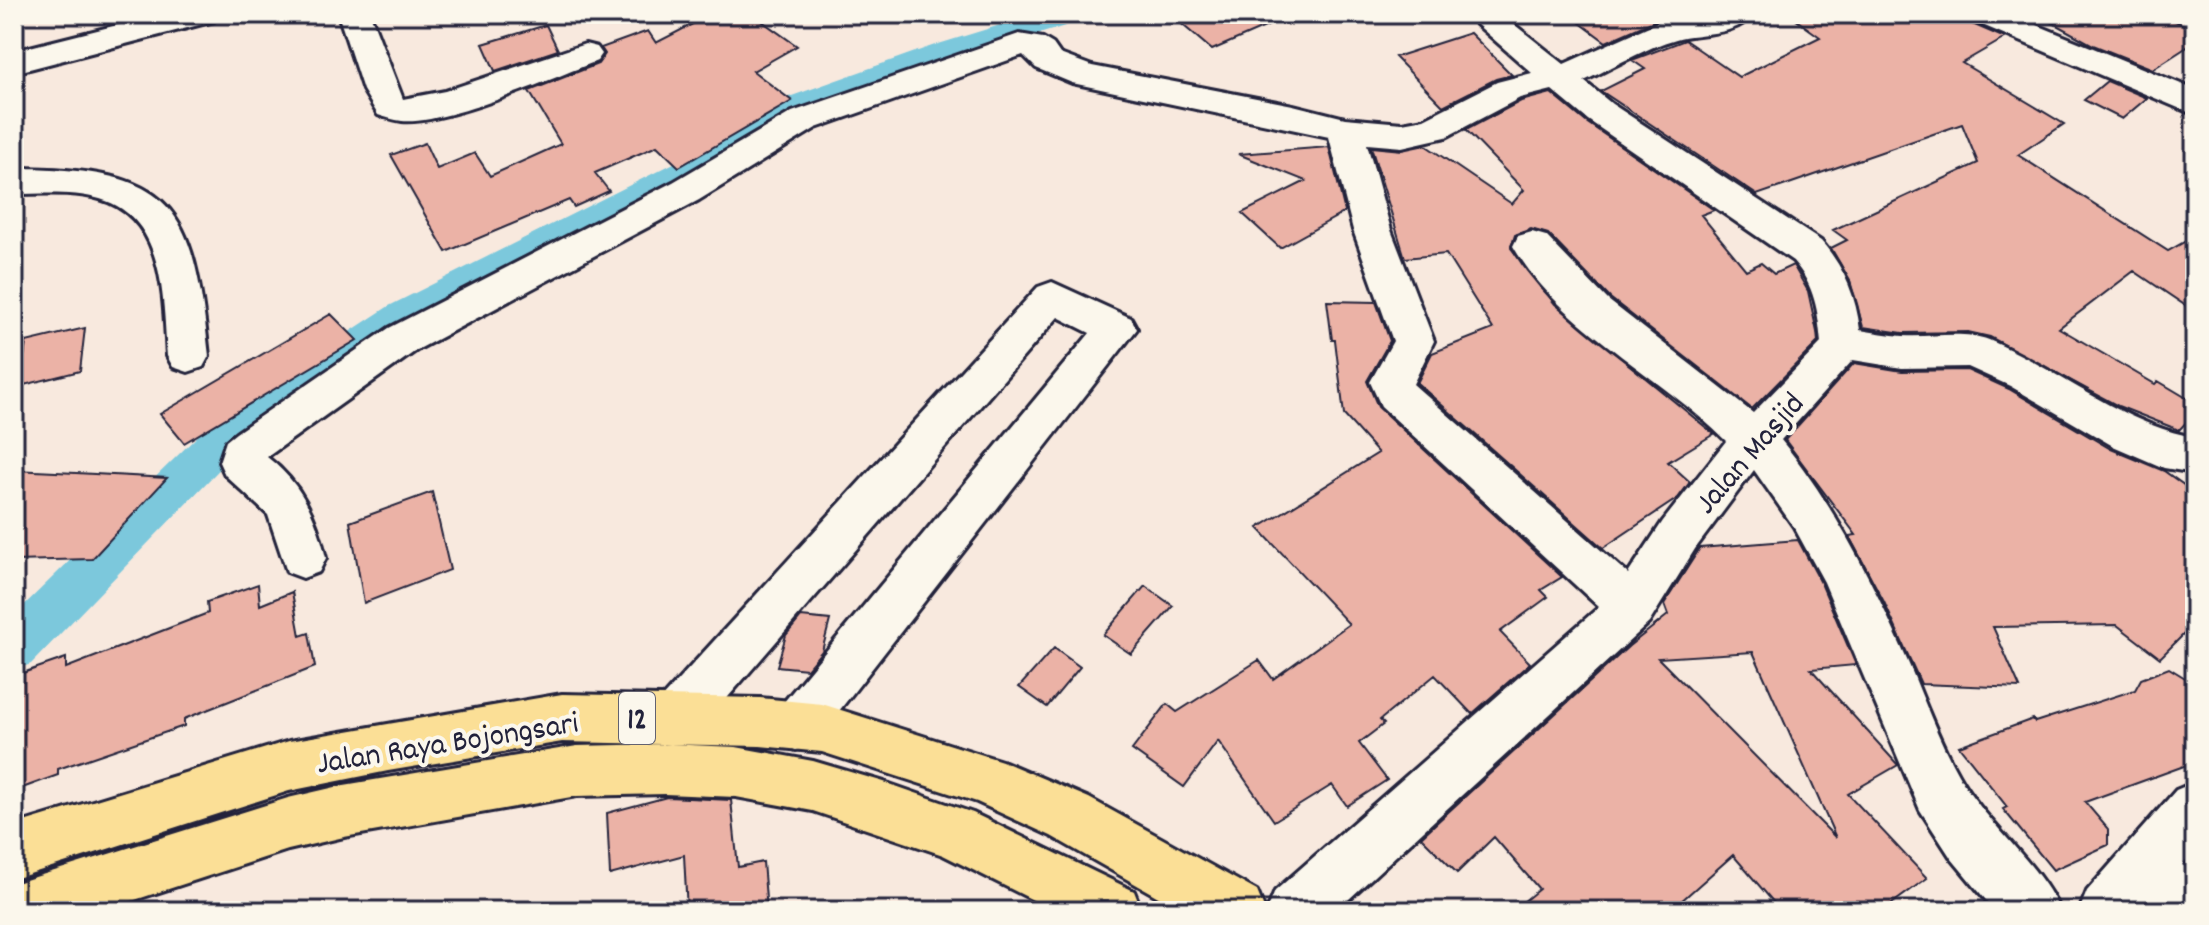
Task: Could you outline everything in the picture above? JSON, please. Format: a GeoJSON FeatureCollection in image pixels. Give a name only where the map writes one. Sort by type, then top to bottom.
{"type":"FeatureCollection","features":[{"type":"Feature","properties":{"kind":"highway","name":"Jalan Raya Bojongsari"},"geometry":{"type":"LineString","coordinates":[[14,852],[289,766],[562,718],[677,718],[822,728],[984,779],[1070,817],[1237,911]]}},
{"type":"Feature","properties":{"kind":"highway","name":"Jalan Raya Bojongsari"},"geometry":{"type":"LineString","coordinates":[[16,911],[288,824],[344,811],[577,771],[665,769],[736,772],[813,786],[884,808],[954,832],[1114,911]]}},
{"type":"Feature","properties":{"kind":"street"},"geometry":{"type":"LineString","coordinates":[[14,62],[203,14]]}},
{"type":"Feature","properties":{"kind":"street"},"geometry":{"type":"LineString","coordinates":[[354,14],[382,92],[390,107],[401,111],[432,107],[585,54]]}},
{"type":"Feature","properties":{"kind":"street"},"geometry":{"type":"LineString","coordinates":[[1481,14],[1600,112],[1807,251],[1820,266],[1837,301],[1841,343],[1902,352],[1973,351],[2025,375],[2128,434],[2164,450],[2195,455]]}},
{"type":"Feature","properties":{"kind":"street"},"geometry":{"type":"LineString","coordinates":[[303,558],[287,502],[241,462],[241,454],[251,445],[403,339],[686,191],[804,120],[1019,44],[1031,45],[1041,51],[1048,61],[1084,75],[1293,116],[1345,130],[1402,135],[1433,129],[1509,90],[1588,67],[1670,29],[1704,26],[1736,14]]}},
{"type":"Feature","properties":{"kind":"street"},"geometry":{"type":"LineString","coordinates":[[1984,14],[2022,34],[2181,97],[2195,66]]}},
{"type":"Feature","properties":{"kind":"street"},"geometry":{"type":"LineString","coordinates":[[1345,130],[1372,230],[1414,341],[1391,382],[1396,394],[1510,494],[1632,608]]}},
{"type":"Feature","properties":{"kind":"street"},"geometry":{"type":"LineString","coordinates":[[14,181],[67,179],[99,183],[150,207],[170,240],[184,295],[188,356]]}},
{"type":"Feature","properties":{"kind":"street"},"geometry":{"type":"LineString","coordinates":[[1532,246],[1573,294],[1755,439],[1792,485],[1817,524],[1939,793],[1968,835],[2032,911]]}},
{"type":"Feature","properties":{"kind":"street"},"geometry":{"type":"LineString","coordinates":[[677,718],[1052,297],[1117,329],[796,726]]}},
{"type":"Feature","properties":{"kind":"street","name":"Jalan Masjid"},"geometry":{"type":"LineString","coordinates":[[1295,911],[1632,608],[1679,535],[1728,468],[1825,367],[1841,343]]}},
{"type":"Feature","properties":{"kind":"street"},"geometry":{"type":"LineString","coordinates":[[2125,892],[2195,808]]}},
{"type":"Feature","properties":{"kind":"street"},"geometry":{"type":"LineString","coordinates":[[2125,892],[2195,902]]}},
{"type":"Feature","properties":{"kind":"building"},"geometry":{"type":"Polygon","coordinates":[[[712,14],[752,14],[797,46],[753,71],[792,101],[679,167],[657,146],[595,173],[609,191],[574,207],[569,200],[446,252],[391,155],[425,143],[437,169],[475,153],[490,176],[561,144],[529,91],[598,64],[605,54],[601,48],[648,31],[656,43],[712,14]]]}},
{"type":"Feature","properties":{"kind":"building"},"geometry":{"type":"Polygon","coordinates":[[[1170,14],[1295,14],[1212,50],[1170,14]]]}},
{"type":"Feature","properties":{"kind":"building"},"geometry":{"type":"Polygon","coordinates":[[[1568,14],[1647,14],[1656,20],[1606,42],[1568,14]]]}},
{"type":"Feature","properties":{"kind":"building"},"geometry":{"type":"Polygon","coordinates":[[[1788,14],[1965,14],[1972,24],[2005,38],[1962,63],[2064,124],[2018,155],[2168,251],[2195,236],[2195,312],[2134,271],[2059,328],[2155,384],[2158,381],[2195,403],[2195,413],[2179,430],[2118,406],[1990,337],[1968,332],[1903,333],[1863,327],[1850,281],[1831,248],[1847,240],[1833,230],[1978,163],[1962,124],[1757,195],[1601,91],[1645,69],[1632,60],[1685,40],[1739,77],[1820,37],[1788,14]]]}},
{"type":"Feature","properties":{"kind":"building"},"geometry":{"type":"Polygon","coordinates":[[[2018,14],[2162,14],[2195,31],[2195,42],[2153,69],[2093,45],[2042,17],[2034,21],[2018,14]]]}},
{"type":"Feature","properties":{"kind":"building"},"geometry":{"type":"Polygon","coordinates":[[[546,25],[558,50],[495,71],[483,44],[546,25]]]}},
{"type":"Feature","properties":{"kind":"building"},"geometry":{"type":"Polygon","coordinates":[[[1470,33],[1512,75],[1496,79],[1443,106],[1395,57],[1470,33]]]}},
{"type":"Feature","properties":{"kind":"building"},"geometry":{"type":"Polygon","coordinates":[[[2107,81],[2147,98],[2122,119],[2084,100],[2107,81]]]}},
{"type":"Feature","properties":{"kind":"building"},"geometry":{"type":"Polygon","coordinates":[[[1551,93],[1586,122],[1714,210],[1701,215],[1746,270],[1761,263],[1774,274],[1793,265],[1808,291],[1817,332],[1818,342],[1752,409],[1610,298],[1548,234],[1531,229],[1515,235],[1511,248],[1555,304],[1714,434],[1668,462],[1690,482],[1678,498],[1603,548],[1417,383],[1432,353],[1493,329],[1446,254],[1405,258],[1371,147],[1402,150],[1425,145],[1512,204],[1524,190],[1466,130],[1521,101],[1551,93]]]}},
{"type":"Feature","properties":{"kind":"building"},"geometry":{"type":"Polygon","coordinates":[[[1329,147],[1345,212],[1280,248],[1242,213],[1306,181],[1238,154],[1329,147]]]}},
{"type":"Feature","properties":{"kind":"building"},"geometry":{"type":"Polygon","coordinates":[[[1327,301],[1376,302],[1390,341],[1367,381],[1378,407],[1562,577],[1541,590],[1548,597],[1500,632],[1530,663],[1472,714],[1435,675],[1380,720],[1384,724],[1359,743],[1387,780],[1347,806],[1332,785],[1274,821],[1218,741],[1184,787],[1132,750],[1167,704],[1177,712],[1259,660],[1273,679],[1349,624],[1258,528],[1378,453],[1344,415],[1327,301]]]}},
{"type":"Feature","properties":{"kind":"building"},"geometry":{"type":"Polygon","coordinates":[[[331,314],[357,340],[184,443],[160,414],[331,314]]]}},
{"type":"Feature","properties":{"kind":"building"},"geometry":{"type":"Polygon","coordinates":[[[85,328],[80,371],[20,386],[26,342],[85,328]]]}},
{"type":"Feature","properties":{"kind":"building"},"geometry":{"type":"Polygon","coordinates":[[[1854,363],[1902,371],[1967,370],[2009,389],[2111,449],[2164,471],[2195,493],[2195,623],[2160,658],[2117,625],[1993,627],[2020,688],[1921,684],[1884,602],[1849,536],[1856,535],[1785,440],[1854,363]]]}},
{"type":"Feature","properties":{"kind":"building"},"geometry":{"type":"Polygon","coordinates":[[[14,470],[167,478],[92,559],[14,561],[14,470]]]}},
{"type":"Feature","properties":{"kind":"building"},"geometry":{"type":"Polygon","coordinates":[[[432,492],[450,570],[364,603],[350,522],[432,492]]]}},
{"type":"Feature","properties":{"kind":"building"},"geometry":{"type":"Polygon","coordinates":[[[1798,540],[1821,583],[1856,665],[1811,669],[1898,765],[1848,794],[1927,878],[1882,911],[1781,911],[1733,855],[1670,911],[1512,911],[1539,889],[1494,837],[1457,873],[1421,837],[1629,646],[1668,615],[1664,604],[1700,548],[1798,540]],[[1753,652],[1658,658],[1836,838],[1753,652]]]}},
{"type":"Feature","properties":{"kind":"building"},"geometry":{"type":"Polygon","coordinates":[[[258,584],[260,605],[292,592],[300,636],[309,633],[315,667],[184,719],[184,726],[58,769],[58,775],[14,791],[14,676],[66,658],[66,668],[208,613],[207,602],[258,584]]]}},
{"type":"Feature","properties":{"kind":"building"},"geometry":{"type":"Polygon","coordinates":[[[1145,586],[1173,606],[1131,654],[1103,635],[1145,586]]]}},
{"type":"Feature","properties":{"kind":"building"},"geometry":{"type":"Polygon","coordinates":[[[801,617],[830,620],[822,651],[807,669],[777,666],[786,635],[801,617]]]}},
{"type":"Feature","properties":{"kind":"building"},"geometry":{"type":"Polygon","coordinates":[[[1054,648],[1080,667],[1047,707],[1019,687],[1054,648]]]}},
{"type":"Feature","properties":{"kind":"building"},"geometry":{"type":"Polygon","coordinates":[[[2169,668],[2195,684],[2195,762],[2085,802],[2108,829],[2108,845],[2053,870],[2003,809],[2007,807],[1959,746],[2033,719],[2035,722],[2135,690],[2141,679],[2169,668]]]}},
{"type":"Feature","properties":{"kind":"building"},"geometry":{"type":"Polygon","coordinates":[[[667,797],[731,800],[738,867],[763,862],[767,911],[687,911],[684,855],[610,875],[607,813],[667,797]]]}},
{"type":"Feature","properties":{"kind":"waterway"},"geometry":{"type":"LineString","coordinates":[[14,648],[227,434],[403,317],[709,161],[787,110],[944,53],[1070,14]]}}]}
